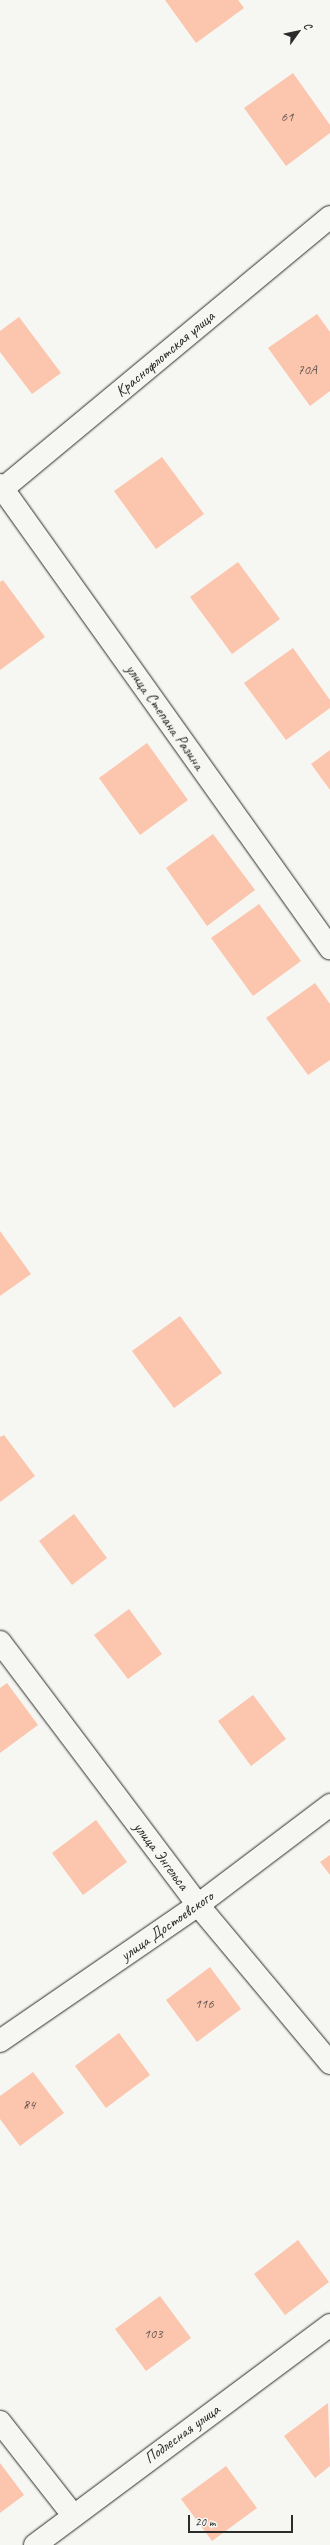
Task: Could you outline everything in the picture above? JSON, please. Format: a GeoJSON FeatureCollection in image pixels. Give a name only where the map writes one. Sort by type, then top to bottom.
{"type":"FeatureCollection","features":[{"type":"Feature","properties":{"kind":"street","name":"Краснофлотская улица"},"geometry":{"type":"LineString","coordinates":[[1,488],[330,217]]}},
{"type":"Feature","properties":{"kind":"street","name":"улица Степана Разина"},"geometry":{"type":"LineString","coordinates":[[1,488],[330,948]]}},
{"type":"Feature","properties":{"kind":"street","name":"улица Энгельса"},"geometry":{"type":"LineString","coordinates":[[0,1642],[198,1905],[330,2063]]}},
{"type":"Feature","properties":{"kind":"street","name":"улица Достоевского"},"geometry":{"type":"LineString","coordinates":[[0,2041],[198,1905],[330,1805]]}},
{"type":"Feature","properties":{"kind":"street","name":"Подлесная улица"},"geometry":{"type":"LineString","coordinates":[[35,2545],[73,2515],[330,2325]]}},
{"type":"Feature","properties":{"kind":"street"},"geometry":{"type":"LineString","coordinates":[[0,2422],[73,2515]]}},
{"type":"Feature","properties":{"kind":"building"},"geometry":{"type":"Polygon","coordinates":[[[165,0],[238,0],[244,8],[196,43],[165,0]]]}},
{"type":"Feature","properties":{"kind":"building"},"geometry":{"type":"Polygon","coordinates":[[[293,73],[330,125],[330,133],[286,166],[244,108],[293,73]]]}},
{"type":"Feature","properties":{"kind":"building"},"geometry":{"type":"Polygon","coordinates":[[[317,314],[330,332],[330,391],[310,406],[268,348],[317,314]]]}},
{"type":"Feature","properties":{"kind":"building"},"geometry":{"type":"Polygon","coordinates":[[[19,317],[61,373],[32,394],[0,352],[0,331],[19,317]]]}},
{"type":"Feature","properties":{"kind":"building"},"geometry":{"type":"Polygon","coordinates":[[[162,457],[204,514],[156,549],[114,491],[162,457]]]}},
{"type":"Feature","properties":{"kind":"building"},"geometry":{"type":"Polygon","coordinates":[[[238,562],[280,619],[232,654],[190,597],[238,562]]]}},
{"type":"Feature","properties":{"kind":"building"},"geometry":{"type":"Polygon","coordinates":[[[3,580],[45,637],[0,670],[0,582],[3,580]]]}},
{"type":"Feature","properties":{"kind":"building"},"geometry":{"type":"Polygon","coordinates":[[[293,648],[330,700],[330,708],[286,740],[244,683],[293,648]]]}},
{"type":"Feature","properties":{"kind":"building"},"geometry":{"type":"Polygon","coordinates":[[[147,743],[188,800],[140,835],[99,778],[147,743]]]}},
{"type":"Feature","properties":{"kind":"building"},"geometry":{"type":"Polygon","coordinates":[[[330,750],[330,790],[311,764],[330,750]]]}},
{"type":"Feature","properties":{"kind":"building"},"geometry":{"type":"Polygon","coordinates":[[[213,834],[255,890],[207,926],[166,868],[213,834]]]}},
{"type":"Feature","properties":{"kind":"building"},"geometry":{"type":"Polygon","coordinates":[[[259,904],[301,961],[253,996],[211,938],[259,904]]]}},
{"type":"Feature","properties":{"kind":"building"},"geometry":{"type":"Polygon","coordinates":[[[315,983],[330,1004],[330,1060],[308,1075],[266,1018],[315,983]]]}},
{"type":"Feature","properties":{"kind":"building"},"geometry":{"type":"Polygon","coordinates":[[[0,1231],[31,1274],[0,1296],[0,1231]]]}},
{"type":"Feature","properties":{"kind":"building"},"geometry":{"type":"Polygon","coordinates":[[[180,1316],[222,1373],[174,1408],[132,1351],[180,1316]]]}},
{"type":"Feature","properties":{"kind":"building"},"geometry":{"type":"Polygon","coordinates":[[[4,1435],[35,1476],[0,1502],[0,1437],[4,1435]]]}},
{"type":"Feature","properties":{"kind":"building"},"geometry":{"type":"Polygon","coordinates":[[[74,1514],[107,1558],[72,1585],[39,1541],[74,1514]]]}},
{"type":"Feature","properties":{"kind":"building"},"geometry":{"type":"Polygon","coordinates":[[[129,1609],[162,1654],[128,1679],[94,1635],[129,1609]]]}},
{"type":"Feature","properties":{"kind":"building"},"geometry":{"type":"Polygon","coordinates":[[[7,1683],[38,1725],[0,1753],[0,1688],[7,1683]]]}},
{"type":"Feature","properties":{"kind":"building"},"geometry":{"type":"Polygon","coordinates":[[[253,1695],[286,1739],[251,1766],[218,1721],[253,1695]]]}},
{"type":"Feature","properties":{"kind":"building"},"geometry":{"type":"Polygon","coordinates":[[[96,1820],[127,1862],[83,1895],[52,1853],[96,1820]]]}},
{"type":"Feature","properties":{"kind":"building"},"geometry":{"type":"Polygon","coordinates":[[[330,1855],[330,1875],[320,1862],[330,1855]]]}},
{"type":"Feature","properties":{"kind":"building"},"geometry":{"type":"Polygon","coordinates":[[[210,1967],[241,2009],[197,2042],[166,2000],[210,1967]]]}},
{"type":"Feature","properties":{"kind":"building"},"geometry":{"type":"Polygon","coordinates":[[[119,2033],[150,2075],[106,2108],[75,2066],[119,2033]]]}},
{"type":"Feature","properties":{"kind":"building"},"geometry":{"type":"Polygon","coordinates":[[[33,2072],[64,2113],[20,2146],[0,2119],[0,2096],[33,2072]]]}},
{"type":"Feature","properties":{"kind":"building"},"geometry":{"type":"Polygon","coordinates":[[[298,2240],[329,2282],[285,2315],[254,2274],[298,2240]]]}},
{"type":"Feature","properties":{"kind":"building"},"geometry":{"type":"Polygon","coordinates":[[[160,2296],[191,2338],[146,2371],[115,2329],[160,2296]]]}},
{"type":"Feature","properties":{"kind":"building"},"geometry":{"type":"Polygon","coordinates":[[[328,2403],[330,2466],[315,2478],[284,2436],[328,2403]]]}},
{"type":"Feature","properties":{"kind":"building"},"geometry":{"type":"Polygon","coordinates":[[[0,2463],[24,2495],[0,2513],[0,2463]]]}},
{"type":"Feature","properties":{"kind":"building"},"geometry":{"type":"Polygon","coordinates":[[[226,2466],[257,2508],[212,2541],[181,2499],[226,2466]]]}}]}
